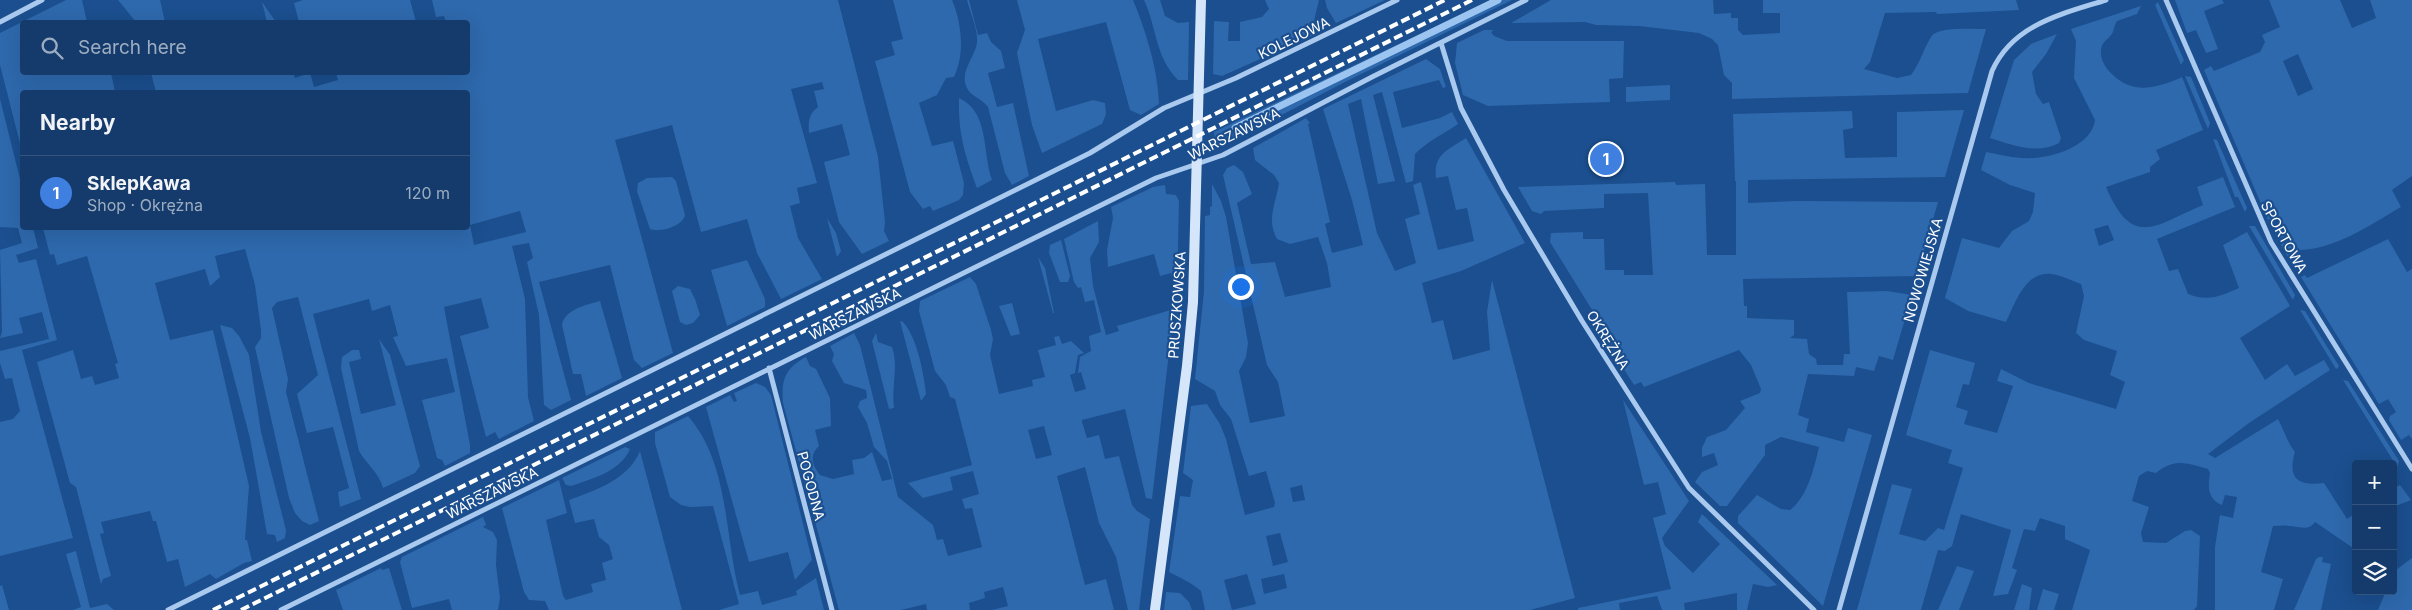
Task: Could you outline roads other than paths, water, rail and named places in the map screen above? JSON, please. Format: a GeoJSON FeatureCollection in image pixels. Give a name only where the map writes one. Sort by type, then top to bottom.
{"type":"FeatureCollection","features":[{"type":"Feature","properties":{"kind":"street"},"geometry":{"type":"LineString","coordinates":[[0,22],[42,0]]}},
{"type":"Feature","properties":{"kind":"street","name":"PRUSZKOWSKA"},"geometry":{"type":"LineString","coordinates":[[1155,610],[1190,330],[1198,165],[1201,0]]}},
{"type":"Feature","properties":{"kind":"street","name":"KOLEJOWA"},"geometry":{"type":"LineString","coordinates":[[1199,94],[1397,0]]}},
{"type":"Feature","properties":{"kind":"street","name":"WARSZAWSKA"},"geometry":{"type":"LineString","coordinates":[[281,610],[1156,178],[1223,155],[1526,0]]}},
{"type":"Feature","properties":{"kind":"street","name":"NOWOWIEJSKA"},"geometry":{"type":"LineString","coordinates":[[1839,610],[1990,75],[2006,48],[2030,27],[2106,0]]}},
{"type":"Feature","properties":{"kind":"street","name":"SPORTOWA"},"geometry":{"type":"LineString","coordinates":[[2166,0],[2272,242],[2412,469]]}},
{"type":"Feature","properties":{"kind":"street","name":"OKRĘŻNA"},"geometry":{"type":"LineString","coordinates":[[1441,43],[1461,108],[1504,190],[1582,321],[1689,488],[1814,610]]}},
{"type":"Feature","properties":{"kind":"street"},"geometry":{"type":"LineString","coordinates":[[168,610],[1090,153],[1164,108],[1199,94]]}},
{"type":"Feature","properties":{"kind":"street","name":"POGODNA"},"geometry":{"type":"LineString","coordinates":[[769,368],[832,610]]}},
{"type":"Feature","properties":{"kind":"waterway"},"geometry":{"type":"LineString","coordinates":[[1235,128],[1498,0]]}},
{"type":"Feature","properties":{"kind":"railway"},"geometry":{"type":"LineString","coordinates":[[213,610],[1445,0]]}},
{"type":"Feature","properties":{"kind":"railway"},"geometry":{"type":"LineString","coordinates":[[241,610],[1472,0]]}},
{"type":"Feature","properties":{"kind":"place","name":"SklepKawa"},"geometry":{"type":"Point","coordinates":[1606,159]}}]}
